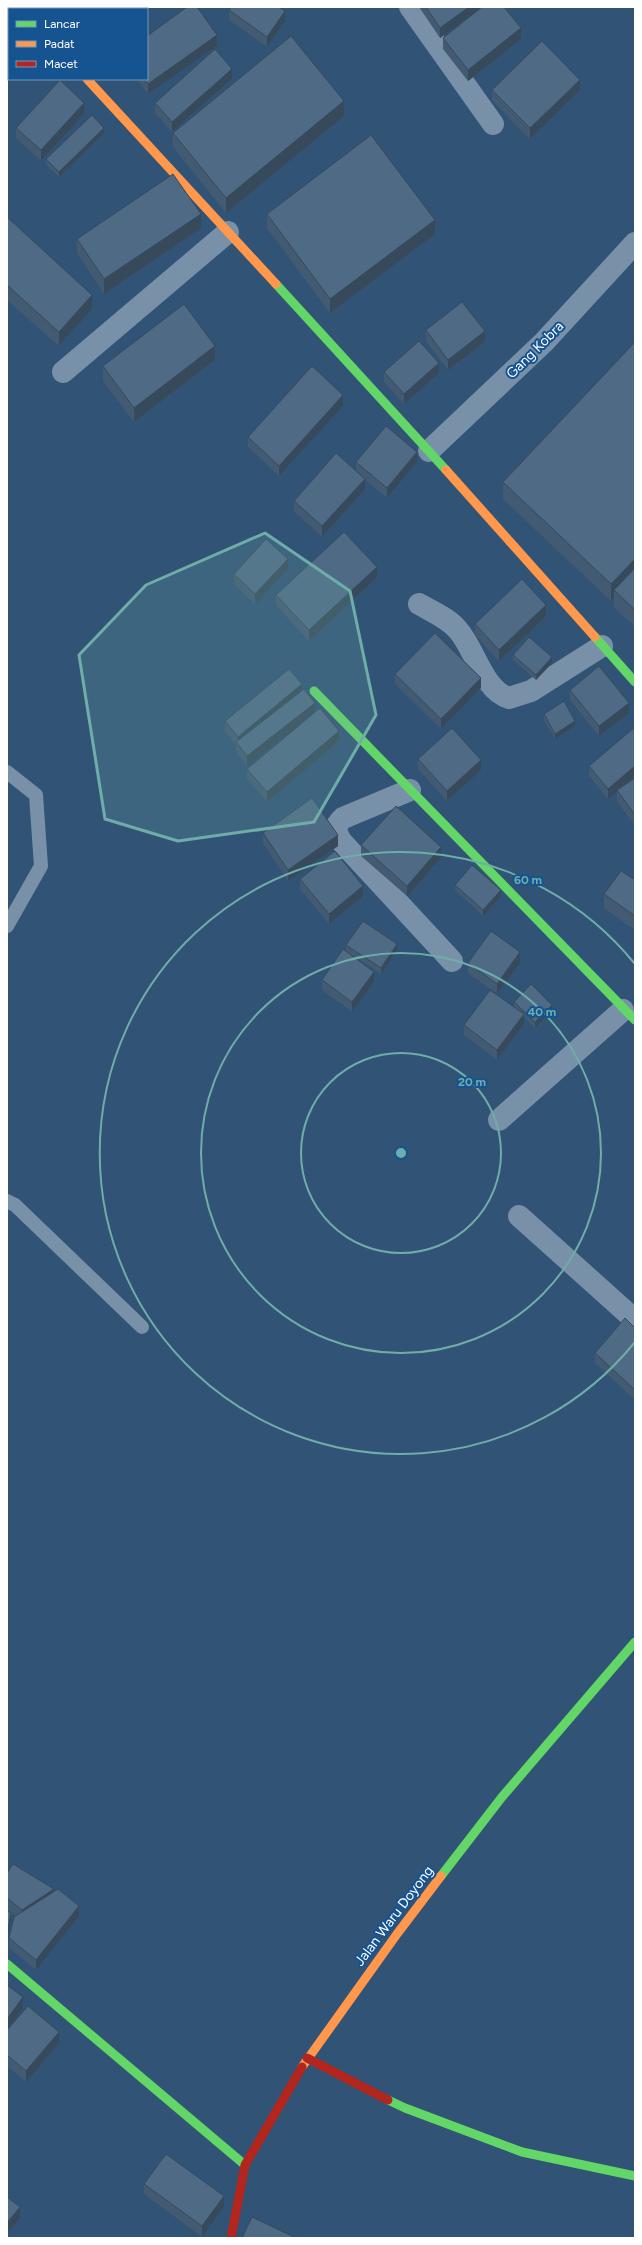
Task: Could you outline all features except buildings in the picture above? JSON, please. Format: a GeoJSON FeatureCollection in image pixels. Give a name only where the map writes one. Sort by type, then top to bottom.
{"type":"FeatureCollection","features":[{"type":"Feature","properties":{"kind":"street"},"geometry":{"type":"LineString","coordinates":[[410,7],[493,124]]}},
{"type":"Feature","properties":{"kind":"street"},"geometry":{"type":"LineString","coordinates":[[88,80],[429,451],[635,682]]}},
{"type":"Feature","properties":{"kind":"street"},"geometry":{"type":"LineString","coordinates":[[63,372],[228,232]]}},
{"type":"Feature","properties":{"kind":"street","name":"Gang Kobra"},"geometry":{"type":"LineString","coordinates":[[429,451],[544,342],[635,243]]}},
{"type":"Feature","properties":{"kind":"street"},"geometry":{"type":"LineString","coordinates":[[419,604],[447,620],[459,631],[496,692],[509,698],[531,691],[602,646]]}},
{"type":"Feature","properties":{"kind":"street"},"geometry":{"type":"LineString","coordinates":[[314,690],[629,1015],[499,1120]]}},
{"type":"Feature","properties":{"kind":"street"},"geometry":{"type":"LineString","coordinates":[[410,790],[343,818],[336,824],[335,830],[341,840],[452,961]]}},
{"type":"Feature","properties":{"kind":"street"},"geometry":{"type":"LineString","coordinates":[[519,1216],[635,1320]]}},
{"type":"Feature","properties":{"kind":"street","name":"Jalan Waru Doyong"},"geometry":{"type":"LineString","coordinates":[[231,2238],[245,2165],[307,2058],[397,1934],[502,1797],[635,1642]]}},
{"type":"Feature","properties":{"kind":"street"},"geometry":{"type":"LineString","coordinates":[[7,1964],[245,2165]]}},
{"type":"Feature","properties":{"kind":"street"},"geometry":{"type":"LineString","coordinates":[[307,2058],[405,2108],[522,2152],[635,2176]]}},
{"type":"Feature","properties":{"kind":"lane"},"geometry":{"type":"LineString","coordinates":[[7,772],[36,795],[41,866],[7,926]]}},
{"type":"Feature","properties":{"kind":"lane"},"geometry":{"type":"LineString","coordinates":[[7,1201],[15,1205],[142,1328]]}},
{"type":"Feature","properties":{"kind":"highlighted area"},"geometry":{"type":"Polygon","coordinates":[[[265,533],[350,591],[376,715],[314,822],[178,841],[105,819],[79,655],[146,585],[265,533]]]}},
{"type":"Feature","properties":{"kind":"traffic: fast"},"geometry":{"type":"LineString","coordinates":[[276,284],[446,470]]}},
{"type":"Feature","properties":{"kind":"traffic: fast"},"geometry":{"type":"LineString","coordinates":[[595,637],[635,682]]}},
{"type":"Feature","properties":{"kind":"traffic: fast"},"geometry":{"type":"LineString","coordinates":[[314,691],[635,1020]]}},
{"type":"Feature","properties":{"kind":"traffic: fast"},"geometry":{"type":"LineString","coordinates":[[441,1876],[502,1797],[635,1642]]}},
{"type":"Feature","properties":{"kind":"traffic: fast"},"geometry":{"type":"LineString","coordinates":[[7,1964],[245,2165]]}},
{"type":"Feature","properties":{"kind":"traffic: fast"},"geometry":{"type":"LineString","coordinates":[[388,2100],[405,2108],[522,2152],[635,2176]]}},
{"type":"Feature","properties":{"kind":"traffic: slow"},"geometry":{"type":"LineString","coordinates":[[88,80],[276,284]]}},
{"type":"Feature","properties":{"kind":"traffic: slow"},"geometry":{"type":"LineString","coordinates":[[446,470],[595,637]]}},
{"type":"Feature","properties":{"kind":"traffic: slow"},"geometry":{"type":"LineString","coordinates":[[302,2067],[397,1934],[441,1876]]}},
{"type":"Feature","properties":{"kind":"traffic: jam"},"geometry":{"type":"LineString","coordinates":[[307,2058],[388,2100]]}},
{"type":"Feature","properties":{"kind":"traffic: jam"},"geometry":{"type":"LineString","coordinates":[[231,2238],[245,2165],[302,2067]]}}]}
